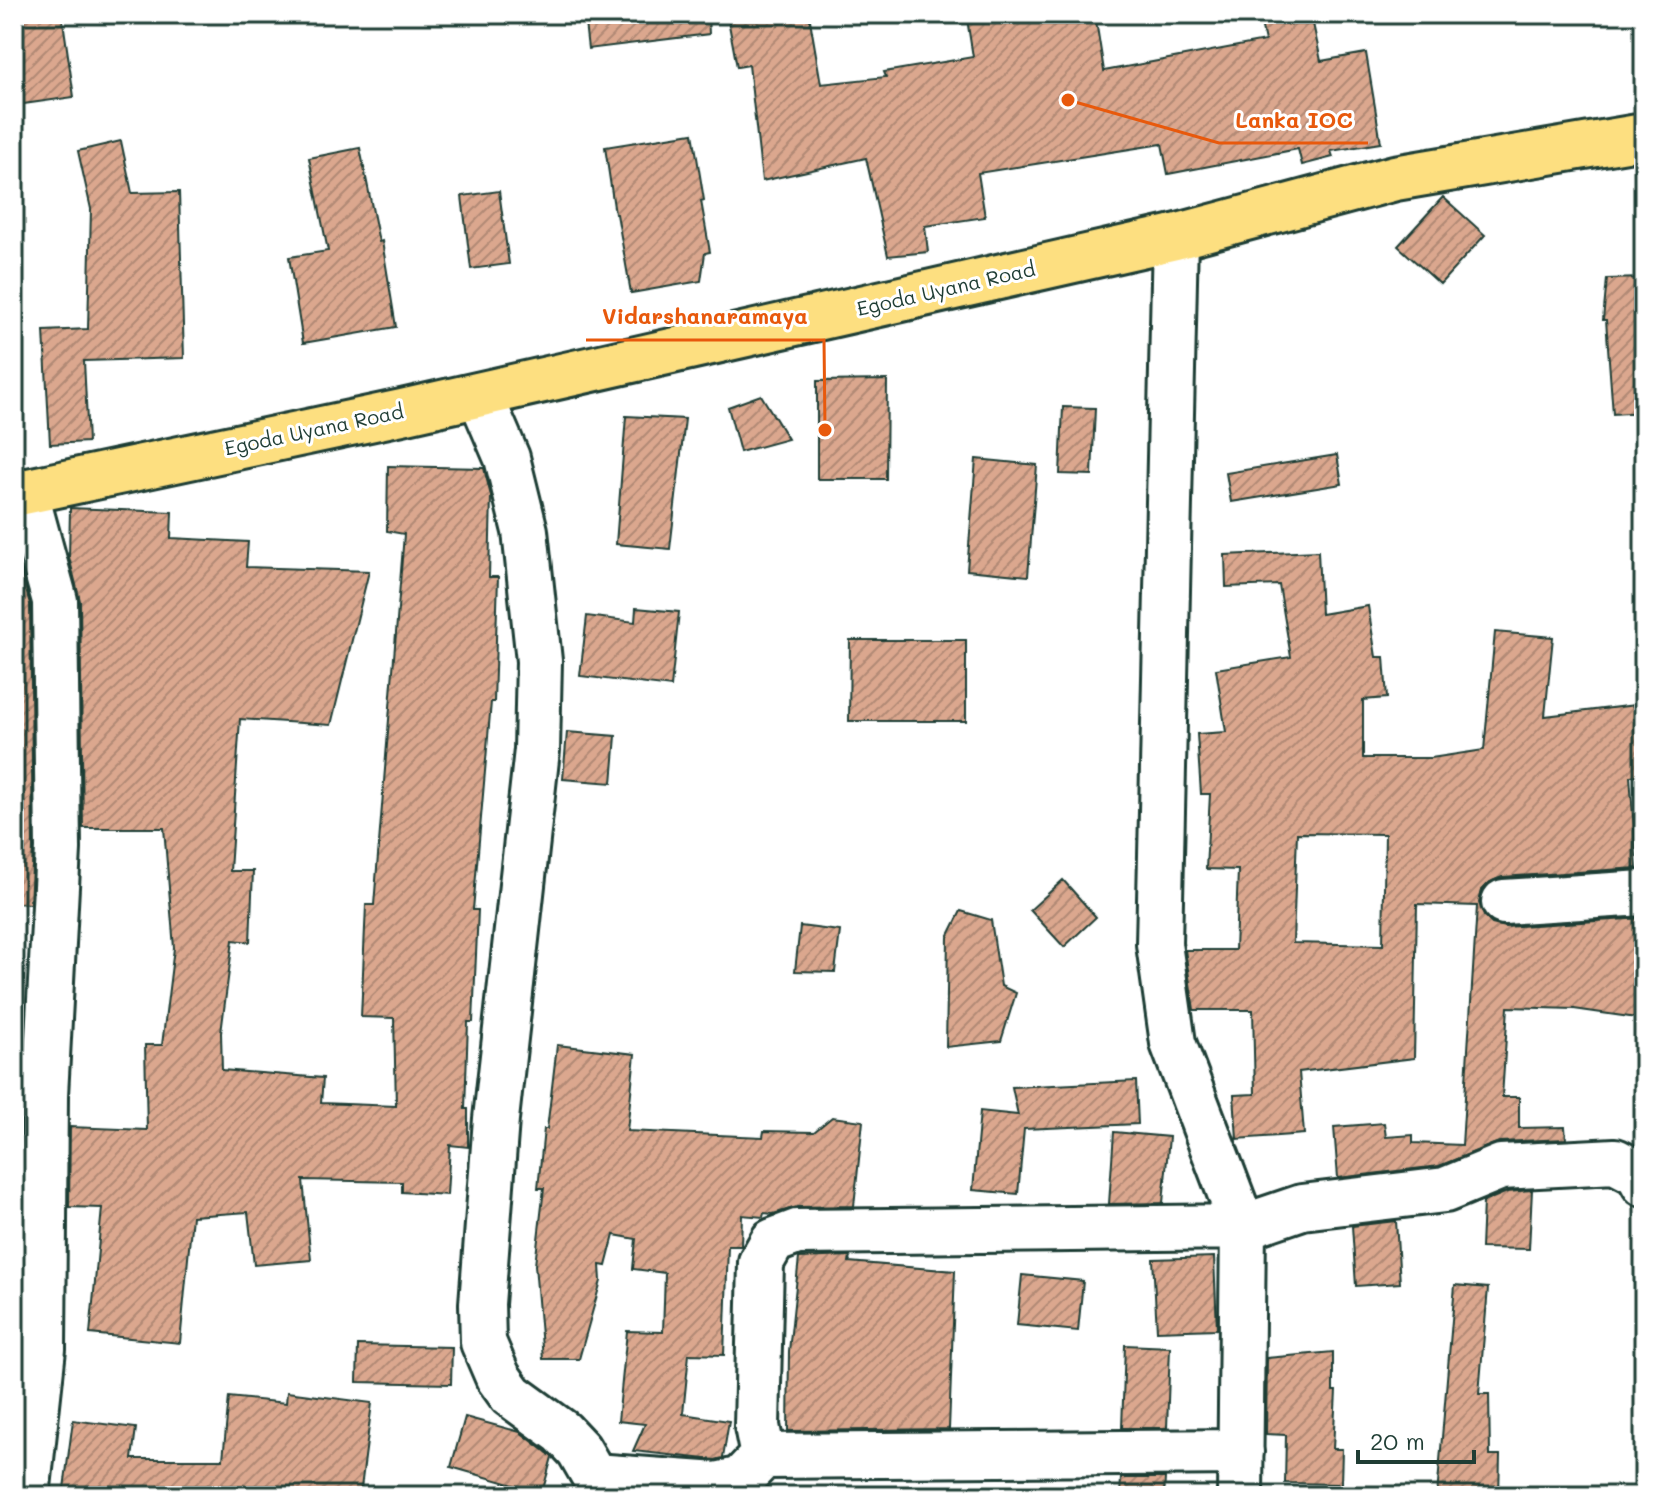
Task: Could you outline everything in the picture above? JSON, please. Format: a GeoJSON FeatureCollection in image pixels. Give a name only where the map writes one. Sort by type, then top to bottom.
{"type":"FeatureCollection","features":[{"type":"Feature","properties":{"kind":"main road","name":"Egoda Uyana Road"},"geometry":{"type":"LineString","coordinates":[[20,492],[480,395],[1175,237],[1395,178],[1644,136]]}},
{"type":"Feature","properties":{"kind":"street"},"geometry":{"type":"LineString","coordinates":[[1175,237],[1159,944],[1173,1043],[1243,1227],[1240,1496]]}},
{"type":"Feature","properties":{"kind":"street"},"geometry":{"type":"LineString","coordinates":[[480,395],[507,458],[525,531],[539,661],[537,750],[496,1119],[482,1304],[483,1342],[498,1377],[511,1395],[562,1432],[579,1450],[593,1486],[717,1485],[741,1479],[763,1456],[1241,1452]]}},
{"type":"Feature","properties":{"kind":"street"},"geometry":{"type":"LineString","coordinates":[[20,492],[55,601],[58,849],[45,1095],[43,1349],[27,1496]]}},
{"type":"Feature","properties":{"kind":"street"},"geometry":{"type":"LineString","coordinates":[[1504,902],[1644,893]]}},
{"type":"Feature","properties":{"kind":"street"},"geometry":{"type":"LineString","coordinates":[[763,1456],[757,1426],[761,1262],[773,1241],[797,1232],[1243,1227],[1302,1207],[1445,1190],[1501,1167],[1615,1161],[1638,1173],[1644,1184]]}},
{"type":"Feature","properties":{"kind":"building"},"geometry":{"type":"Polygon","coordinates":[[[62,14],[74,97],[16,105],[14,17],[62,14]]]}},
{"type":"Feature","properties":{"kind":"building"},"geometry":{"type":"Polygon","coordinates":[[[584,14],[708,14],[709,34],[588,49],[584,14]]]}},
{"type":"Feature","properties":{"kind":"building"},"geometry":{"type":"Polygon","coordinates":[[[727,14],[809,14],[821,84],[886,77],[884,72],[973,57],[967,19],[1001,14],[1095,14],[1104,71],[1265,41],[1259,14],[1311,14],[1321,61],[1366,53],[1381,143],[1331,151],[1333,157],[1302,165],[1298,149],[1168,174],[1162,144],[978,173],[985,217],[925,226],[928,252],[888,256],[866,158],[762,181],[749,65],[737,67],[727,14]]]}},
{"type":"Feature","properties":{"kind":"building"},"geometry":{"type":"Polygon","coordinates":[[[693,133],[710,252],[705,253],[701,281],[631,293],[605,147],[693,133]]]}},
{"type":"Feature","properties":{"kind":"building"},"geometry":{"type":"Polygon","coordinates":[[[121,141],[132,193],[179,192],[184,358],[84,361],[88,442],[50,444],[44,331],[88,329],[91,209],[78,151],[121,141]]]}},
{"type":"Feature","properties":{"kind":"building"},"geometry":{"type":"Polygon","coordinates":[[[360,148],[379,242],[382,241],[396,327],[303,343],[289,257],[328,251],[309,158],[360,148]]]}},
{"type":"Feature","properties":{"kind":"building"},"geometry":{"type":"Polygon","coordinates":[[[499,191],[509,264],[471,269],[462,196],[499,191]]]}},
{"type":"Feature","properties":{"kind":"building"},"geometry":{"type":"Polygon","coordinates":[[[1443,197],[1485,235],[1440,284],[1398,246],[1443,197]]]}},
{"type":"Feature","properties":{"kind":"building"},"geometry":{"type":"Polygon","coordinates":[[[1644,278],[1644,412],[1613,414],[1606,320],[1603,320],[1607,279],[1644,278]]]}},
{"type":"Feature","properties":{"kind":"building"},"geometry":{"type":"Polygon","coordinates":[[[887,380],[886,479],[817,479],[817,381],[887,380]]]}},
{"type":"Feature","properties":{"kind":"building"},"geometry":{"type":"Polygon","coordinates":[[[761,395],[788,439],[740,452],[728,407],[761,395]]]}},
{"type":"Feature","properties":{"kind":"building"},"geometry":{"type":"Polygon","coordinates":[[[1063,407],[1095,408],[1092,475],[1060,474],[1063,407]]]}},
{"type":"Feature","properties":{"kind":"building"},"geometry":{"type":"Polygon","coordinates":[[[626,416],[685,419],[670,549],[616,544],[626,416]]]}},
{"type":"Feature","properties":{"kind":"building"},"geometry":{"type":"Polygon","coordinates":[[[1337,455],[1342,484],[1231,502],[1226,473],[1337,455]]]}},
{"type":"Feature","properties":{"kind":"building"},"geometry":{"type":"Polygon","coordinates":[[[976,459],[1037,465],[1028,576],[967,570],[976,459]]]}},
{"type":"Feature","properties":{"kind":"building"},"geometry":{"type":"Polygon","coordinates":[[[388,466],[484,468],[491,496],[489,577],[498,577],[494,702],[491,702],[473,910],[478,910],[473,1022],[468,1022],[465,1109],[468,1109],[468,1147],[450,1145],[447,1195],[402,1192],[402,1182],[303,1180],[311,1260],[254,1265],[248,1212],[192,1216],[180,1343],[90,1334],[102,1208],[69,1207],[70,1127],[147,1130],[145,1045],[162,1045],[174,948],[164,828],[83,828],[80,601],[69,557],[70,508],[172,512],[171,538],[248,542],[246,567],[369,571],[331,725],[240,719],[230,871],[253,871],[250,942],[233,940],[221,1033],[222,1070],[323,1078],[321,1103],[396,1106],[394,1018],[361,1017],[366,905],[374,905],[404,534],[387,531],[388,466]]]}},
{"type":"Feature","properties":{"kind":"building"},"geometry":{"type":"Polygon","coordinates":[[[1318,551],[1321,614],[1368,606],[1376,657],[1384,657],[1387,698],[1363,700],[1363,758],[1431,758],[1484,750],[1495,632],[1553,637],[1545,716],[1644,704],[1644,774],[1630,776],[1637,868],[1502,877],[1482,890],[1479,903],[1484,916],[1492,924],[1505,927],[1644,918],[1644,1019],[1574,1009],[1508,1007],[1502,1097],[1519,1097],[1519,1128],[1565,1127],[1566,1139],[1499,1142],[1439,1166],[1338,1178],[1334,1127],[1384,1123],[1386,1137],[1413,1135],[1413,1143],[1462,1145],[1477,906],[1417,904],[1414,1058],[1299,1072],[1304,1134],[1237,1139],[1234,1095],[1255,1094],[1253,1010],[1194,1010],[1185,950],[1235,950],[1238,870],[1206,869],[1210,794],[1201,794],[1197,734],[1226,732],[1216,669],[1291,657],[1279,585],[1226,587],[1225,555],[1318,551]],[[1297,833],[1293,943],[1383,945],[1385,834],[1297,833]]]}},
{"type":"Feature","properties":{"kind":"building"},"geometry":{"type":"Polygon","coordinates":[[[14,565],[19,566],[30,604],[33,848],[30,904],[14,903],[14,565]]]}},
{"type":"Feature","properties":{"kind":"building"},"geometry":{"type":"Polygon","coordinates":[[[636,608],[679,612],[671,687],[580,676],[587,616],[635,622],[636,608]]]}},
{"type":"Feature","properties":{"kind":"building"},"geometry":{"type":"Polygon","coordinates":[[[850,640],[966,640],[966,721],[849,721],[850,640]]]}},
{"type":"Feature","properties":{"kind":"building"},"geometry":{"type":"Polygon","coordinates":[[[567,732],[616,736],[612,783],[563,779],[567,732]]]}},
{"type":"Feature","properties":{"kind":"building"},"geometry":{"type":"Polygon","coordinates":[[[1063,880],[1096,917],[1064,947],[1030,910],[1063,880]]]}},
{"type":"Feature","properties":{"kind":"building"},"geometry":{"type":"Polygon","coordinates":[[[961,911],[991,920],[1001,986],[1016,993],[1001,1041],[946,1047],[948,937],[961,911]]]}},
{"type":"Feature","properties":{"kind":"building"},"geometry":{"type":"Polygon","coordinates":[[[800,926],[840,931],[835,972],[795,971],[800,926]]]}},
{"type":"Feature","properties":{"kind":"building"},"geometry":{"type":"Polygon","coordinates":[[[557,1045],[635,1054],[627,1131],[763,1137],[764,1131],[814,1132],[832,1117],[863,1121],[854,1206],[797,1207],[773,1214],[764,1213],[763,1217],[742,1215],[741,1246],[728,1246],[724,1355],[689,1354],[683,1414],[729,1421],[723,1458],[715,1460],[633,1451],[645,1424],[618,1421],[627,1331],[663,1332],[665,1273],[633,1269],[636,1239],[614,1235],[606,1266],[600,1265],[601,1281],[579,1359],[543,1359],[535,1265],[544,1188],[538,1188],[557,1045]]]}},
{"type":"Feature","properties":{"kind":"building"},"geometry":{"type":"Polygon","coordinates":[[[1136,1081],[1138,1124],[1024,1129],[1018,1194],[973,1190],[980,1111],[1018,1115],[1012,1087],[1136,1081]]]}},
{"type":"Feature","properties":{"kind":"building"},"geometry":{"type":"Polygon","coordinates":[[[1114,1132],[1169,1137],[1163,1203],[1109,1204],[1114,1132]]]}},
{"type":"Feature","properties":{"kind":"building"},"geometry":{"type":"Polygon","coordinates":[[[1532,1190],[1529,1249],[1481,1248],[1483,1202],[1507,1192],[1532,1190]]]}},
{"type":"Feature","properties":{"kind":"building"},"geometry":{"type":"Polygon","coordinates":[[[1396,1221],[1400,1283],[1356,1286],[1352,1226],[1396,1221]]]}},
{"type":"Feature","properties":{"kind":"building"},"geometry":{"type":"Polygon","coordinates":[[[850,1256],[849,1262],[955,1271],[949,1429],[788,1431],[789,1351],[799,1258],[850,1256]]]}},
{"type":"Feature","properties":{"kind":"building"},"geometry":{"type":"Polygon","coordinates":[[[1214,1257],[1217,1329],[1157,1331],[1153,1259],[1214,1257]]]}},
{"type":"Feature","properties":{"kind":"building"},"geometry":{"type":"Polygon","coordinates":[[[1022,1275],[1083,1281],[1078,1331],[1017,1325],[1022,1275]]]}},
{"type":"Feature","properties":{"kind":"building"},"geometry":{"type":"Polygon","coordinates":[[[1455,1285],[1488,1288],[1479,1394],[1489,1394],[1490,1455],[1500,1455],[1499,1496],[1437,1496],[1455,1285]]]}},
{"type":"Feature","properties":{"kind":"building"},"geometry":{"type":"Polygon","coordinates":[[[358,1345],[452,1347],[451,1384],[357,1382],[358,1345]]]}},
{"type":"Feature","properties":{"kind":"building"},"geometry":{"type":"Polygon","coordinates":[[[1125,1345],[1170,1347],[1167,1428],[1122,1428],[1125,1345]]]}},
{"type":"Feature","properties":{"kind":"building"},"geometry":{"type":"Polygon","coordinates":[[[1333,1352],[1333,1391],[1336,1391],[1333,1449],[1342,1449],[1341,1484],[1285,1483],[1286,1435],[1266,1434],[1267,1358],[1333,1352]]]}},
{"type":"Feature","properties":{"kind":"building"},"geometry":{"type":"Polygon","coordinates":[[[287,1392],[372,1403],[360,1496],[63,1496],[73,1420],[136,1428],[132,1459],[223,1459],[229,1397],[286,1403],[287,1392]]]}},
{"type":"Feature","properties":{"kind":"building"},"geometry":{"type":"Polygon","coordinates":[[[465,1417],[520,1432],[552,1457],[542,1493],[451,1467],[465,1417]]]}},
{"type":"Feature","properties":{"kind":"building"},"geometry":{"type":"Polygon","coordinates":[[[1121,1478],[1165,1478],[1164,1496],[1120,1496],[1121,1478]]]}},
{"type":"Feature","properties":{"kind":"place","name":"Lanka IOC"},"geometry":{"type":"Point","coordinates":[1068,100]}},
{"type":"Feature","properties":{"kind":"place","name":"Vidarshanaramaya"},"geometry":{"type":"Point","coordinates":[825,430]}}]}
